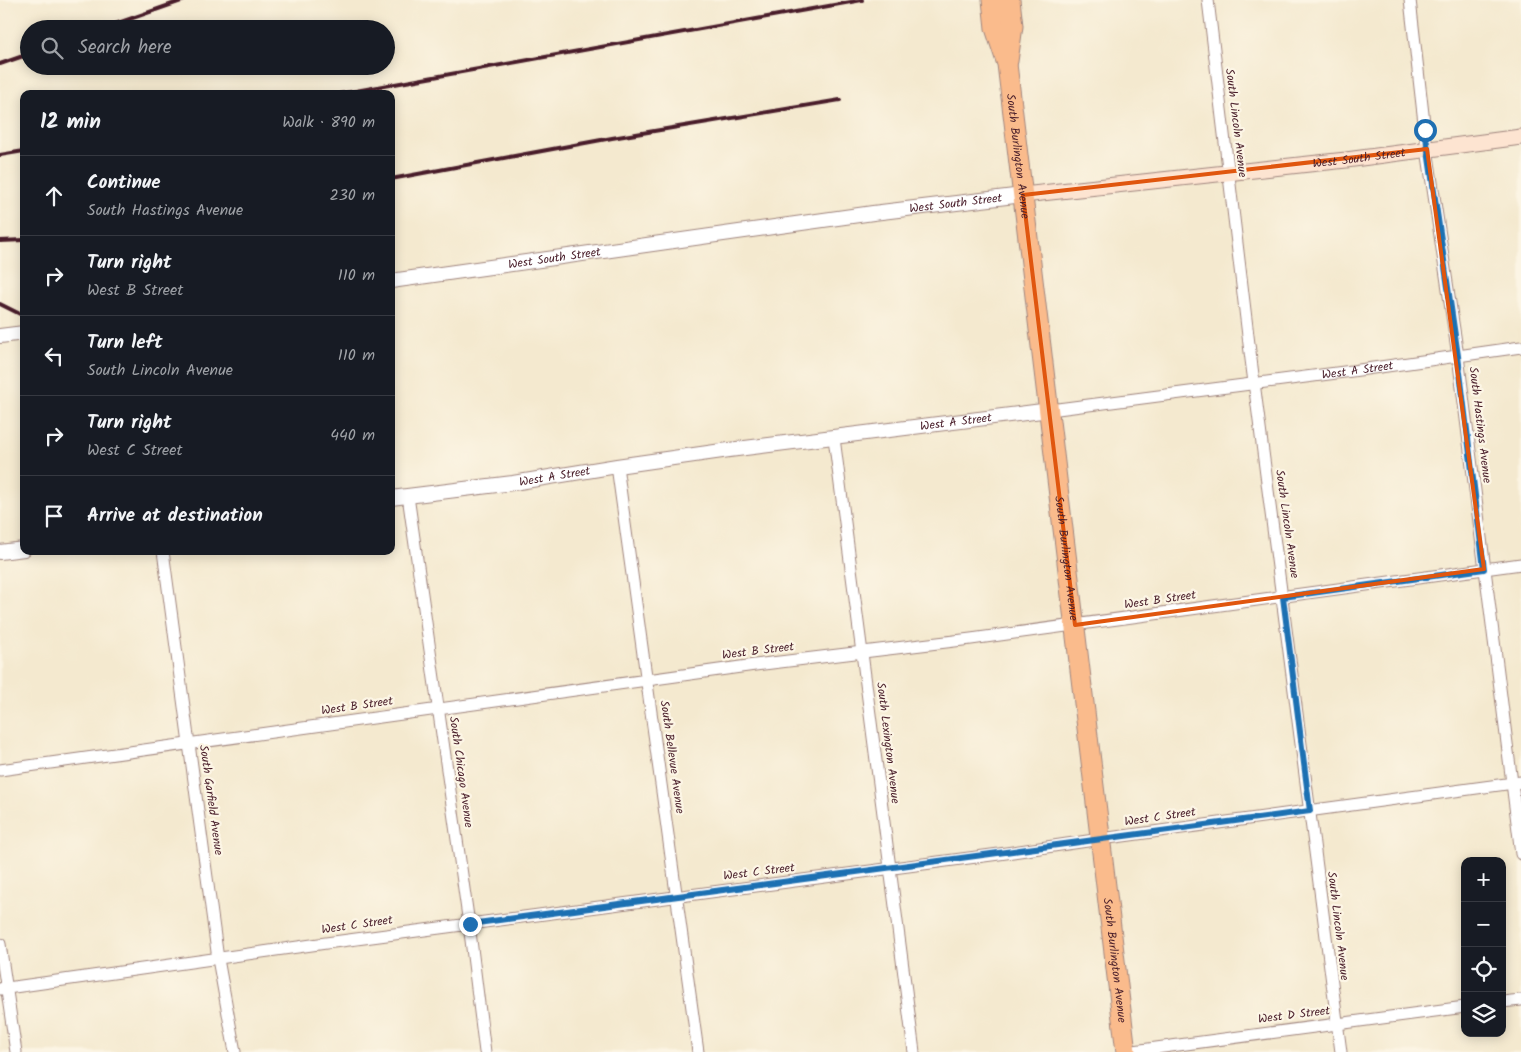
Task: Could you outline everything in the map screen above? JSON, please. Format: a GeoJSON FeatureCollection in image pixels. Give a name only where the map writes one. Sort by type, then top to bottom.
{"type":"FeatureCollection","features":[{"type":"Feature","properties":{"kind":"highway"},"geometry":{"type":"LineString","coordinates":[[992,0],[995,28],[1007,64]]}},
{"type":"Feature","properties":{"kind":"highway"},"geometry":{"type":"LineString","coordinates":[[1007,64],[1013,26],[1010,0]]}},
{"type":"Feature","properties":{"kind":"highway","name":"South Burlington Avenue"},"geometry":{"type":"LineString","coordinates":[[1007,64],[1126,1052]]}},
{"type":"Feature","properties":{"kind":"main road","name":"West South Street"},"geometry":{"type":"LineString","coordinates":[[1023,196],[1229,174],[1521,137]]}},
{"type":"Feature","properties":{"kind":"street","name":"South Lincoln Avenue"},"geometry":{"type":"LineString","coordinates":[[1208,0],[1255,384],[1341,1052]]}},
{"type":"Feature","properties":{"kind":"street","name":"South Hastings Avenue"},"geometry":{"type":"LineString","coordinates":[[1410,0],[1427,149],[1458,356],[1484,569],[1516,783],[1521,854]]}},
{"type":"Feature","properties":{"kind":"street","name":"West South Street"},"geometry":{"type":"LineString","coordinates":[[395,279],[873,213],[1023,196]]}},
{"type":"Feature","properties":{"kind":"street"},"geometry":{"type":"LineString","coordinates":[[0,336],[20,334]]}},
{"type":"Feature","properties":{"kind":"street","name":"West A Street"},"geometry":{"type":"LineString","coordinates":[[395,498],[513,483],[728,450],[1255,384],[1521,347]]}},
{"type":"Feature","properties":{"kind":"street","name":"South Lexington Avenue"},"geometry":{"type":"LineString","coordinates":[[834,438],[914,1052]]}},
{"type":"Feature","properties":{"kind":"street","name":"South Bellevue Avenue"},"geometry":{"type":"LineString","coordinates":[[617,466],[698,1052]]}},
{"type":"Feature","properties":{"kind":"street","name":"South Chicago Avenue"},"geometry":{"type":"LineString","coordinates":[[408,496],[470,924],[485,1052]]}},
{"type":"Feature","properties":{"kind":"street"},"geometry":{"type":"LineString","coordinates":[[0,552],[20,550]]}},
{"type":"Feature","properties":{"kind":"street","name":"South Garfield Avenue"},"geometry":{"type":"LineString","coordinates":[[164,555],[218,958],[235,1052]]}},
{"type":"Feature","properties":{"kind":"street","name":"West B Street"},"geometry":{"type":"LineString","coordinates":[[0,770],[438,708],[1075,625],[1521,564]]}},
{"type":"Feature","properties":{"kind":"street","name":"West C Street"},"geometry":{"type":"LineString","coordinates":[[3,989],[218,958],[1516,783]]}},
{"type":"Feature","properties":{"kind":"street"},"geometry":{"type":"LineString","coordinates":[[0,944],[3,989],[16,1052]]}},
{"type":"Feature","properties":{"kind":"street"},"geometry":{"type":"LineString","coordinates":[[1506,1002],[1521,1000]]}},
{"type":"Feature","properties":{"kind":"street","name":"West D Street"},"geometry":{"type":"LineString","coordinates":[[1126,1052],[1461,1008]]}},
{"type":"Feature","properties":{"kind":"highlighted area"},"geometry":{"type":"Polygon","coordinates":[[[1427,149],[1484,569],[1075,625],[1023,195],[1427,149]]]}},
{"type":"Feature","properties":{"kind":"railway"},"geometry":{"type":"LineString","coordinates":[[127,20],[184,0]]}},
{"type":"Feature","properties":{"kind":"railway"},"geometry":{"type":"LineString","coordinates":[[361,90],[862,0]]}},
{"type":"Feature","properties":{"kind":"railway"},"geometry":{"type":"LineString","coordinates":[[0,64],[20,57]]}},
{"type":"Feature","properties":{"kind":"railway"},"geometry":{"type":"LineString","coordinates":[[395,178],[612,138],[840,100]]}},
{"type":"Feature","properties":{"kind":"railway"},"geometry":{"type":"LineString","coordinates":[[0,155],[20,152]]}},
{"type":"Feature","properties":{"kind":"railway"},"geometry":{"type":"LineString","coordinates":[[0,241],[20,240]]}},
{"type":"Feature","properties":{"kind":"railway"},"geometry":{"type":"LineString","coordinates":[[0,304],[20,314]]}},
{"type":"Feature","properties":{"kind":"route"},"geometry":{"type":"LineString","coordinates":[[470,924],[1310,811],[1283,597],[1484,569],[1458,356],[1425,130]]}}]}
